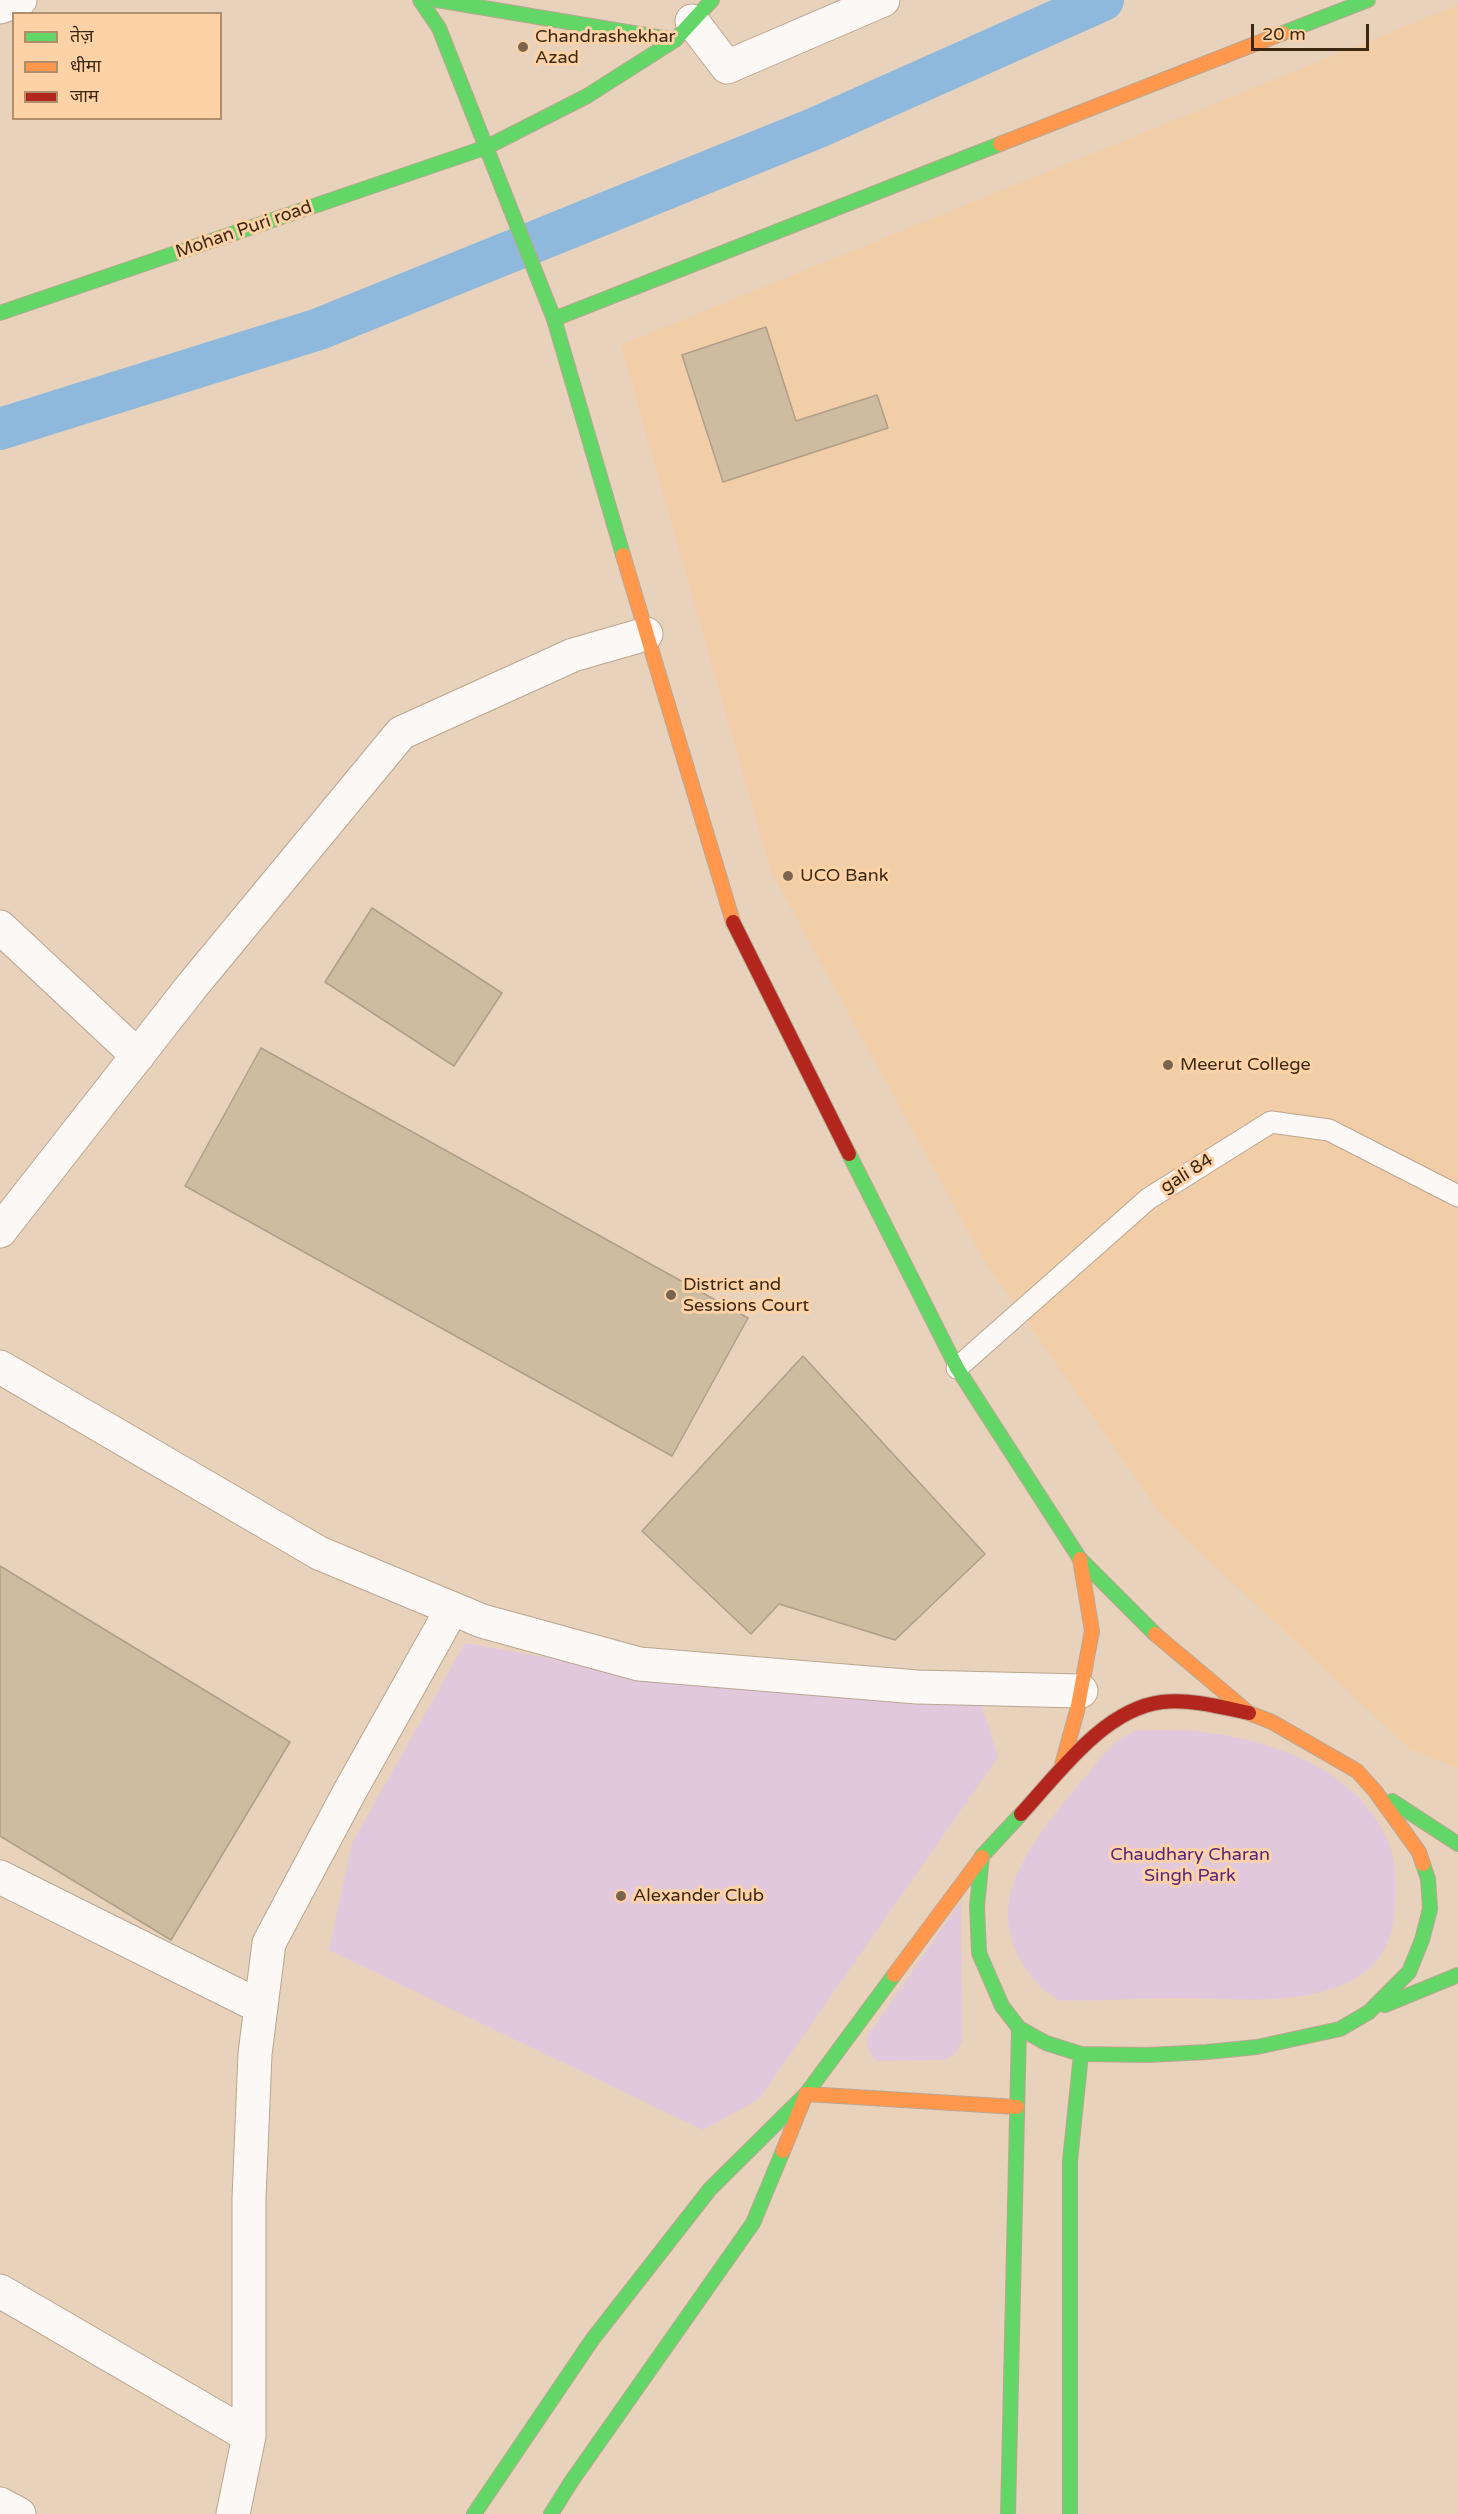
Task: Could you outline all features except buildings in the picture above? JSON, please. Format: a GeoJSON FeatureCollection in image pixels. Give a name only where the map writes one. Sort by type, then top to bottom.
{"type":"FeatureCollection","features":[{"type":"Feature","properties":{"kind":"street"},"geometry":{"type":"LineString","coordinates":[[0,7],[20,0]]}},
{"type":"Feature","properties":{"kind":"street"},"geometry":{"type":"LineString","coordinates":[[420,0],[440,28],[554,319],[729,914],[957,1368],[1080,1560],[1156,1635],[1249,1713]]}},
{"type":"Feature","properties":{"kind":"street"},"geometry":{"type":"LineString","coordinates":[[437,0],[693,20],[727,67],[882,0]]}},
{"type":"Feature","properties":{"kind":"street"},"geometry":{"type":"LineString","coordinates":[[554,319],[1368,0]]}},
{"type":"Feature","properties":{"kind":"street","name":"Mohan Puri road"},"geometry":{"type":"LineString","coordinates":[[0,313],[487,147],[587,96],[693,20]]}},
{"type":"Feature","properties":{"kind":"street"},"geometry":{"type":"LineString","coordinates":[[0,1231],[192,986],[401,733],[573,655],[646,634]]}},
{"type":"Feature","properties":{"kind":"street"},"geometry":{"type":"LineString","coordinates":[[0,927],[138,1056]]}},
{"type":"Feature","properties":{"kind":"street"},"geometry":{"type":"LineString","coordinates":[[0,1367],[319,1553],[482,1621],[639,1664],[917,1687],[1081,1691]]}},
{"type":"Feature","properties":{"kind":"street"},"geometry":{"type":"LineString","coordinates":[[1061,1770],[1081,1691],[1092,1631],[1080,1560]]}},
{"type":"Feature","properties":{"kind":"street"},"geometry":{"type":"LineString","coordinates":[[233,2514],[249,2436],[249,2198],[255,2054],[269,1943],[350,1791],[452,1609]]}},
{"type":"Feature","properties":{"kind":"street"},"geometry":{"type":"LineString","coordinates":[[474,2514],[592,2340],[710,2189],[806,2094],[982,1856],[1094,1735],[1126,1714],[1161,1702],[1196,1702],[1249,1713],[1272,1722],[1334,1756],[1357,1771],[1375,1791],[1419,1852],[1428,1879],[1430,1909],[1422,1940],[1409,1972],[1369,2012]]}},
{"type":"Feature","properties":{"kind":"street"},"geometry":{"type":"LineString","coordinates":[[1375,1791],[1458,1844]]}},
{"type":"Feature","properties":{"kind":"street"},"geometry":{"type":"LineString","coordinates":[[982,1856],[977,1906],[979,1953],[1002,2006],[1019,2028],[1046,2043],[1081,2054],[1207,2052],[1257,2047],[1340,2029],[1369,2012],[1458,1975]]}},
{"type":"Feature","properties":{"kind":"street"},"geometry":{"type":"LineString","coordinates":[[0,1877],[261,2007]]}},
{"type":"Feature","properties":{"kind":"street"},"geometry":{"type":"LineString","coordinates":[[1008,2514],[1019,2028]]}},
{"type":"Feature","properties":{"kind":"street"},"geometry":{"type":"LineString","coordinates":[[1070,2514],[1070,2161],[1081,2054]]}},
{"type":"Feature","properties":{"kind":"street"},"geometry":{"type":"LineString","coordinates":[[806,2094],[1017,2107]]}},
{"type":"Feature","properties":{"kind":"street"},"geometry":{"type":"LineString","coordinates":[[551,2514],[571,2482],[753,2223],[806,2094]]}},
{"type":"Feature","properties":{"kind":"street"},"geometry":{"type":"LineString","coordinates":[[0,2290],[249,2436]]}},
{"type":"Feature","properties":{"kind":"street"},"geometry":{"type":"LineString","coordinates":[[0,2504],[19,2514]]}},
{"type":"Feature","properties":{"kind":"lane","name":"gali 84"},"geometry":{"type":"LineString","coordinates":[[957,1368],[1148,1199],[1271,1122],[1329,1130],[1458,1196]]}},
{"type":"Feature","properties":{"kind":"shaded area","name":"Meerut College"},"geometry":{"type":"Polygon","coordinates":[[[1458,5],[1458,1768],[1410,1749],[1163,1517],[984,1260],[771,871],[621,345],[1458,5]]]}},
{"type":"Feature","properties":{"kind":"green space","name":"Alexander Club"},"geometry":{"type":"Polygon","coordinates":[[[465,1643],[712,1687],[980,1701],[998,1757],[759,2099],[703,2130],[329,1950],[352,1843],[465,1643]]]}},
{"type":"Feature","properties":{"kind":"green space","name":"Chaudhary Charan Singh Park"},"geometry":{"type":"Polygon","coordinates":[[[1140,1730],[1195,1731],[1230,1736],[1284,1751],[1334,1777],[1355,1794],[1373,1815],[1387,1839],[1395,1870],[1393,1925],[1386,1946],[1374,1964],[1356,1978],[1334,1988],[1288,1998],[1059,2000],[1039,1986],[1022,1963],[1009,1928],[1009,1903],[1016,1877],[1041,1832],[1101,1757],[1122,1738],[1140,1730]]]}},
{"type":"Feature","properties":{"kind":"green space"},"geometry":{"type":"Polygon","coordinates":[[[961,1901],[962,2041],[955,2054],[944,2060],[877,2061],[868,2050],[868,2035],[961,1901]]]}},
{"type":"Feature","properties":{"kind":"waterway"},"geometry":{"type":"LineString","coordinates":[[0,429],[319,329],[816,128],[1103,0]]}},
{"type":"Feature","properties":{"kind":"traffic: fast"},"geometry":{"type":"LineString","coordinates":[[420,0],[439,28],[554,319],[623,555]]}},
{"type":"Feature","properties":{"kind":"traffic: fast"},"geometry":{"type":"LineString","coordinates":[[437,0],[675,40]]}},
{"type":"Feature","properties":{"kind":"traffic: fast"},"geometry":{"type":"LineString","coordinates":[[0,313],[487,147],[587,96],[675,40],[712,0]]}},
{"type":"Feature","properties":{"kind":"traffic: fast"},"geometry":{"type":"LineString","coordinates":[[1283,33],[1368,0]]}},
{"type":"Feature","properties":{"kind":"traffic: fast"},"geometry":{"type":"LineString","coordinates":[[554,319],[1000,144]]}},
{"type":"Feature","properties":{"kind":"traffic: fast"},"geometry":{"type":"LineString","coordinates":[[849,1154],[957,1368],[1080,1559],[1155,1634]]}},
{"type":"Feature","properties":{"kind":"traffic: fast"},"geometry":{"type":"LineString","coordinates":[[1392,1801],[1458,1844]]}},
{"type":"Feature","properties":{"kind":"traffic: fast"},"geometry":{"type":"LineString","coordinates":[[1021,1814],[982,1856],[977,1906],[979,1953],[1002,2006],[1019,2028],[1046,2043],[1081,2054],[1147,2055],[1207,2052],[1257,2047],[1340,2029],[1369,2012],[1409,1972],[1422,1940],[1430,1909],[1428,1879],[1423,1864]]}},
{"type":"Feature","properties":{"kind":"traffic: fast"},"geometry":{"type":"LineString","coordinates":[[474,2514],[592,2340],[710,2189],[806,2094],[894,1975]]}},
{"type":"Feature","properties":{"kind":"traffic: fast"},"geometry":{"type":"LineString","coordinates":[[1385,2005],[1458,1975]]}},
{"type":"Feature","properties":{"kind":"traffic: fast"},"geometry":{"type":"LineString","coordinates":[[1008,2514],[1019,2028]]}},
{"type":"Feature","properties":{"kind":"traffic: fast"},"geometry":{"type":"LineString","coordinates":[[1070,2514],[1070,2161],[1081,2054]]}},
{"type":"Feature","properties":{"kind":"traffic: fast"},"geometry":{"type":"LineString","coordinates":[[551,2514],[571,2482],[753,2223],[783,2151]]}},
{"type":"Feature","properties":{"kind":"traffic: slow"},"geometry":{"type":"LineString","coordinates":[[1000,144],[1283,33]]}},
{"type":"Feature","properties":{"kind":"traffic: slow"},"geometry":{"type":"LineString","coordinates":[[623,555],[733,922]]}},
{"type":"Feature","properties":{"kind":"traffic: slow"},"geometry":{"type":"LineString","coordinates":[[1062,1765],[1077,1711],[1092,1631],[1080,1559]]}},
{"type":"Feature","properties":{"kind":"traffic: slow"},"geometry":{"type":"LineString","coordinates":[[1155,1634],[1249,1713],[1272,1722],[1357,1771],[1375,1791],[1419,1852],[1423,1864]]}},
{"type":"Feature","properties":{"kind":"traffic: slow"},"geometry":{"type":"LineString","coordinates":[[894,1975],[982,1857]]}},
{"type":"Feature","properties":{"kind":"traffic: slow"},"geometry":{"type":"LineString","coordinates":[[783,2151],[806,2094],[1017,2107]]}},
{"type":"Feature","properties":{"kind":"traffic: jam"},"geometry":{"type":"LineString","coordinates":[[733,922],[849,1154]]}},
{"type":"Feature","properties":{"kind":"traffic: jam"},"geometry":{"type":"LineString","coordinates":[[1021,1814],[1084,1746],[1102,1730],[1141,1707],[1162,1702],[1184,1702],[1249,1713]]}},
{"type":"Feature","properties":{"kind":"place","name":"Chandrashekhar Azad"},"geometry":{"type":"Point","coordinates":[523,47]}},
{"type":"Feature","properties":{"kind":"place","name":"UCO Bank"},"geometry":{"type":"Point","coordinates":[788,876]}},
{"type":"Feature","properties":{"kind":"place","name":"Meerut College"},"geometry":{"type":"Point","coordinates":[1168,1065]}},
{"type":"Feature","properties":{"kind":"place","name":"District and Sessions Court"},"geometry":{"type":"Point","coordinates":[671,1295]}},
{"type":"Feature","properties":{"kind":"place","name":"Alexander Club"},"geometry":{"type":"Point","coordinates":[621,1896]}}]}
